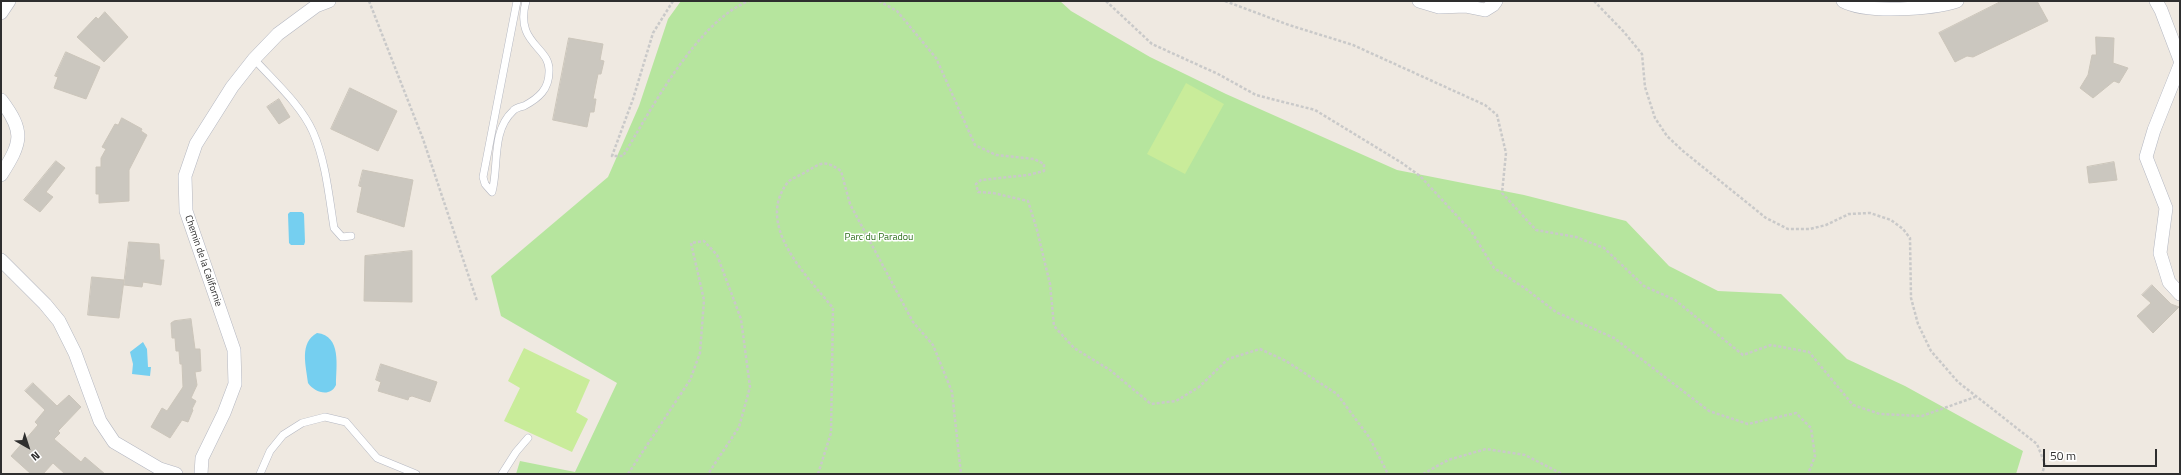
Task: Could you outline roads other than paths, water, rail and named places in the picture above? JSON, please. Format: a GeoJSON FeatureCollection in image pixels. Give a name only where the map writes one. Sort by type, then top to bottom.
{"type":"FeatureCollection","features":[{"type":"Feature","properties":{"kind":"street"},"geometry":{"type":"LineString","coordinates":[[1,13],[9,1]]}},
{"type":"Feature","properties":{"kind":"street","name":"Chemin de la Californie"},"geometry":{"type":"LineString","coordinates":[[201,474],[202,458],[224,413],[235,384],[234,350],[186,211],[185,176],[196,144],[232,87],[254,59],[278,34],[316,6],[329,1]]}},
{"type":"Feature","properties":{"kind":"street"},"geometry":{"type":"LineString","coordinates":[[1420,1],[1439,7],[1465,6],[1485,10],[1496,1]]}},
{"type":"Feature","properties":{"kind":"street"},"geometry":{"type":"LineString","coordinates":[[1843,1],[1854,7],[1912,9],[1957,1]]}},
{"type":"Feature","properties":{"kind":"street"},"geometry":{"type":"LineString","coordinates":[[2156,1],[2162,10],[2180,60]]}},
{"type":"Feature","properties":{"kind":"street"},"geometry":{"type":"LineString","coordinates":[[2180,66],[2154,130],[2146,157],[2166,208],[2160,252],[2169,282],[2180,294]]}},
{"type":"Feature","properties":{"kind":"street"},"geometry":{"type":"LineString","coordinates":[[1,100],[15,118],[18,136],[15,154],[1,175]]}},
{"type":"Feature","properties":{"kind":"street"},"geometry":{"type":"LineString","coordinates":[[1,260],[46,304],[59,321],[75,353],[100,421],[114,442],[160,469],[176,474]]}},
{"type":"Feature","properties":{"kind":"lane"},"geometry":{"type":"LineString","coordinates":[[517,1],[483,177],[485,184],[492,192],[496,156],[502,127],[513,110],[537,98],[547,86],[550,71],[548,62],[530,39],[524,27],[524,11],[526,1]]}},
{"type":"Feature","properties":{"kind":"lane"},"geometry":{"type":"LineString","coordinates":[[254,59],[296,107],[313,132],[321,156],[334,228],[342,237],[351,236]]}},
{"type":"Feature","properties":{"kind":"lane"},"geometry":{"type":"LineString","coordinates":[[260,474],[270,451],[283,435],[302,423],[324,417],[346,422],[377,458],[416,474]]}},
{"type":"Feature","properties":{"kind":"lane"},"geometry":{"type":"LineString","coordinates":[[502,474],[516,452],[528,438]]}},
{"type":"Feature","properties":{"kind":"water"},"geometry":{"type":"Polygon","coordinates":[[[290,212],[302,212],[304,214],[304,245],[291,245],[289,243],[288,214],[290,212]]]}},
{"type":"Feature","properties":{"kind":"water"},"geometry":{"type":"Polygon","coordinates":[[[317,333],[325,335],[331,340],[336,353],[336,385],[333,389],[326,392],[314,389],[308,383],[305,362],[306,348],[311,337],[317,333]]]}},
{"type":"Feature","properties":{"kind":"water"},"geometry":{"type":"Polygon","coordinates":[[[143,342],[147,349],[148,367],[151,367],[150,376],[132,374],[133,364],[130,352],[143,342]]]}},
{"type":"Feature","properties":{"kind":"park label","name":"Parc du Paradou"},"geometry":{"type":"Point","coordinates":[879,238]}}]}
